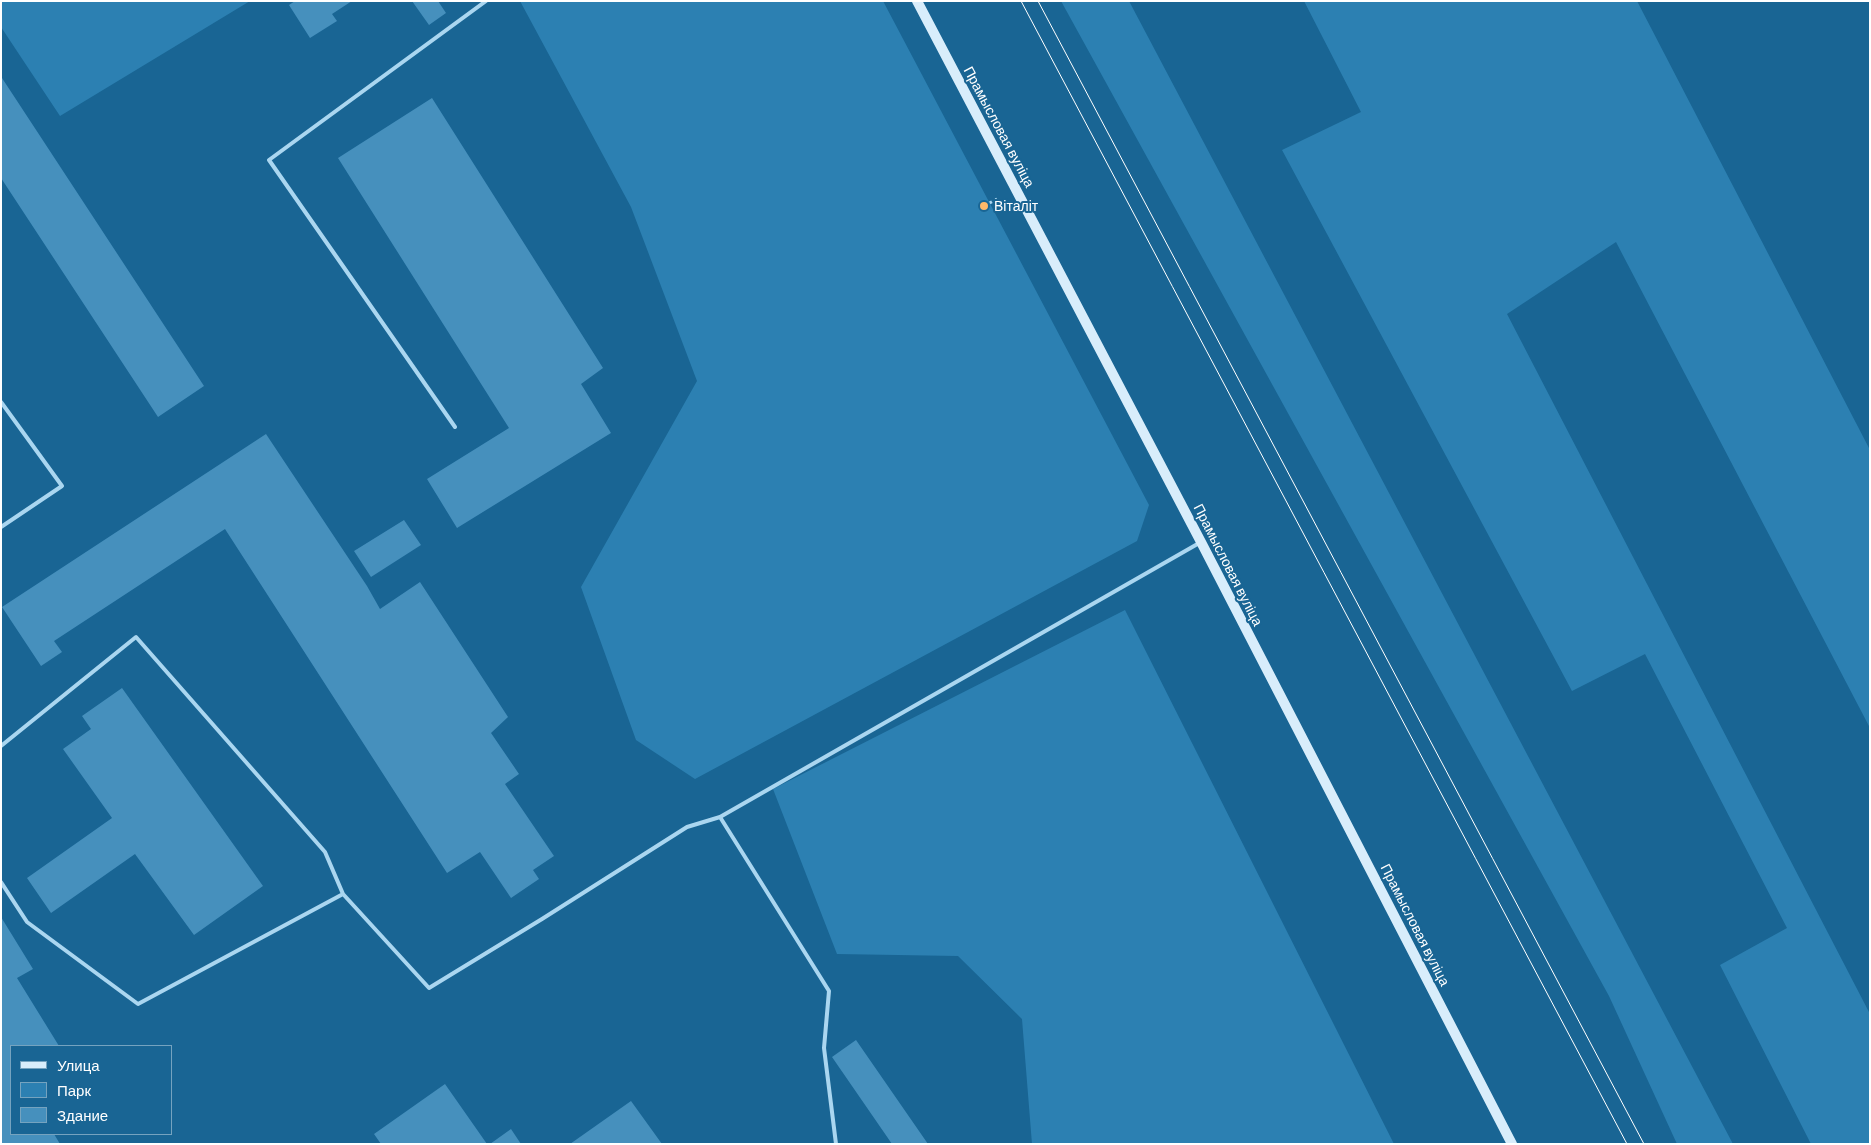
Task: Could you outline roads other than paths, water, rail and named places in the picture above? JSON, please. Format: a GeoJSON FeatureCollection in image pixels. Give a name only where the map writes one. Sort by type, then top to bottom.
{"type":"FeatureCollection","features":[{"type":"Feature","properties":{"kind":"main road","name":"Прамысловая вуліца"},"geometry":{"type":"LineString","coordinates":[[917,1],[1201,542],[1512,1144]]}},
{"type":"Feature","properties":{"kind":"lane"},"geometry":{"type":"LineString","coordinates":[[455,427],[269,160],[486,1]]}},
{"type":"Feature","properties":{"kind":"lane"},"geometry":{"type":"LineString","coordinates":[[1,402],[62,486],[1,527]]}},
{"type":"Feature","properties":{"kind":"lane"},"geometry":{"type":"LineString","coordinates":[[1,746],[136,637],[325,852],[343,894],[429,988],[687,827],[720,817],[1201,542]]}},
{"type":"Feature","properties":{"kind":"lane"},"geometry":{"type":"LineString","coordinates":[[720,817],[829,991],[824,1048],[836,1144]]}},
{"type":"Feature","properties":{"kind":"lane"},"geometry":{"type":"LineString","coordinates":[[1,882],[27,922],[138,1004],[343,894]]}},
{"type":"Feature","properties":{"kind":"tram line"},"geometry":{"type":"LineString","coordinates":[[1021,1],[1627,1144]]}},
{"type":"Feature","properties":{"kind":"tram line"},"geometry":{"type":"LineString","coordinates":[[1038,1],[1644,1144]]}},
{"type":"Feature","properties":{"kind":"place","name":"Віталіт"},"geometry":{"type":"Point","coordinates":[984,206]}}]}
